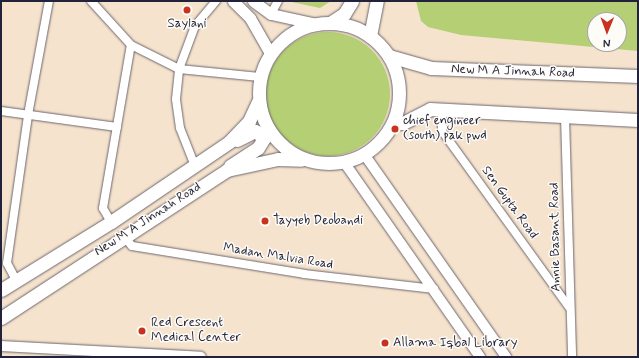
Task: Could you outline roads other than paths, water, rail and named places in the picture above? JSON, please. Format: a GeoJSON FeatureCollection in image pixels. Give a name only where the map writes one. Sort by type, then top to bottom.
{"type":"FeatureCollection","features":[{"type":"Feature","properties":{"kind":"main road"},"geometry":{"type":"LineString","coordinates":[[233,1],[250,18],[270,53]]}},
{"type":"Feature","properties":{"kind":"main road"},"geometry":{"type":"LineString","coordinates":[[253,1],[271,14],[316,24],[330,23],[350,26],[370,36],[389,56],[399,89],[393,123],[381,141],[364,154],[344,162],[308,161],[275,139],[258,102],[260,77],[270,53],[290,34],[316,24]]}},
{"type":"Feature","properties":{"kind":"main road"},"geometry":{"type":"LineString","coordinates":[[330,23],[344,14],[352,1]]}},
{"type":"Feature","properties":{"kind":"main road"},"geometry":{"type":"LineString","coordinates":[[370,36],[377,1]]}},
{"type":"Feature","properties":{"kind":"main road","name":"New M A Jinnah Road"},"geometry":{"type":"LineString","coordinates":[[389,56],[431,68],[638,76]]}},
{"type":"Feature","properties":{"kind":"main road","name":"New M A Jinnah Road"},"geometry":{"type":"LineString","coordinates":[[1,290],[111,222],[230,142],[249,121],[258,102]]}},
{"type":"Feature","properties":{"kind":"main road"},"geometry":{"type":"LineString","coordinates":[[393,123],[403,123],[430,109],[638,120]]}},
{"type":"Feature","properties":{"kind":"main road"},"geometry":{"type":"LineString","coordinates":[[227,170],[258,148],[264,138],[255,131],[230,142]]}},
{"type":"Feature","properties":{"kind":"main road","name":"New M A Jinnah Road"},"geometry":{"type":"LineString","coordinates":[[1,318],[123,235],[227,170],[278,159],[308,161]]}},
{"type":"Feature","properties":{"kind":"street"},"geometry":{"type":"LineString","coordinates":[[16,280],[7,263],[28,114],[49,1]]}},
{"type":"Feature","properties":{"kind":"street"},"geometry":{"type":"LineString","coordinates":[[91,1],[131,45],[179,69],[260,77]]}},
{"type":"Feature","properties":{"kind":"street"},"geometry":{"type":"LineString","coordinates":[[195,166],[180,128],[176,99],[179,69],[196,26],[216,1]]}},
{"type":"Feature","properties":{"kind":"street"},"geometry":{"type":"LineString","coordinates":[[271,14],[278,1]]}},
{"type":"Feature","properties":{"kind":"street"},"geometry":{"type":"LineString","coordinates":[[111,222],[103,208],[131,45]]}},
{"type":"Feature","properties":{"kind":"street","name":"Sen Gupta Road"},"geometry":{"type":"LineString","coordinates":[[442,110],[442,131],[570,307]]}},
{"type":"Feature","properties":{"kind":"street"},"geometry":{"type":"LineString","coordinates":[[1,111],[117,127]]}},
{"type":"Feature","properties":{"kind":"street","name":"Annie Basant Road"},"geometry":{"type":"LineString","coordinates":[[565,117],[572,357]]}},
{"type":"Feature","properties":{"kind":"street"},"geometry":{"type":"LineString","coordinates":[[364,154],[506,357]]}},
{"type":"Feature","properties":{"kind":"street"},"geometry":{"type":"LineString","coordinates":[[344,162],[480,357]]}},
{"type":"Feature","properties":{"kind":"street","name":"Madan Malvia Road"},"geometry":{"type":"LineString","coordinates":[[123,235],[132,246],[304,274],[434,289]]}},
{"type":"Feature","properties":{"kind":"street"},"geometry":{"type":"LineString","coordinates":[[1,346],[41,353],[201,357]]}},
{"type":"Feature","properties":{"kind":"place","name":"Saylani"},"geometry":{"type":"Point","coordinates":[187,10]}},
{"type":"Feature","properties":{"kind":"place","name":"chief engineer (south) pak pwd"},"geometry":{"type":"Point","coordinates":[395,129]}},
{"type":"Feature","properties":{"kind":"place","name":"Tayyeb Deobandi"},"geometry":{"type":"Point","coordinates":[265,221]}},
{"type":"Feature","properties":{"kind":"place","name":"Red Crescent Medical Center"},"geometry":{"type":"Point","coordinates":[142,331]}},
{"type":"Feature","properties":{"kind":"place","name":"Allama Iqbal Library"},"geometry":{"type":"Point","coordinates":[385,343]}}]}
